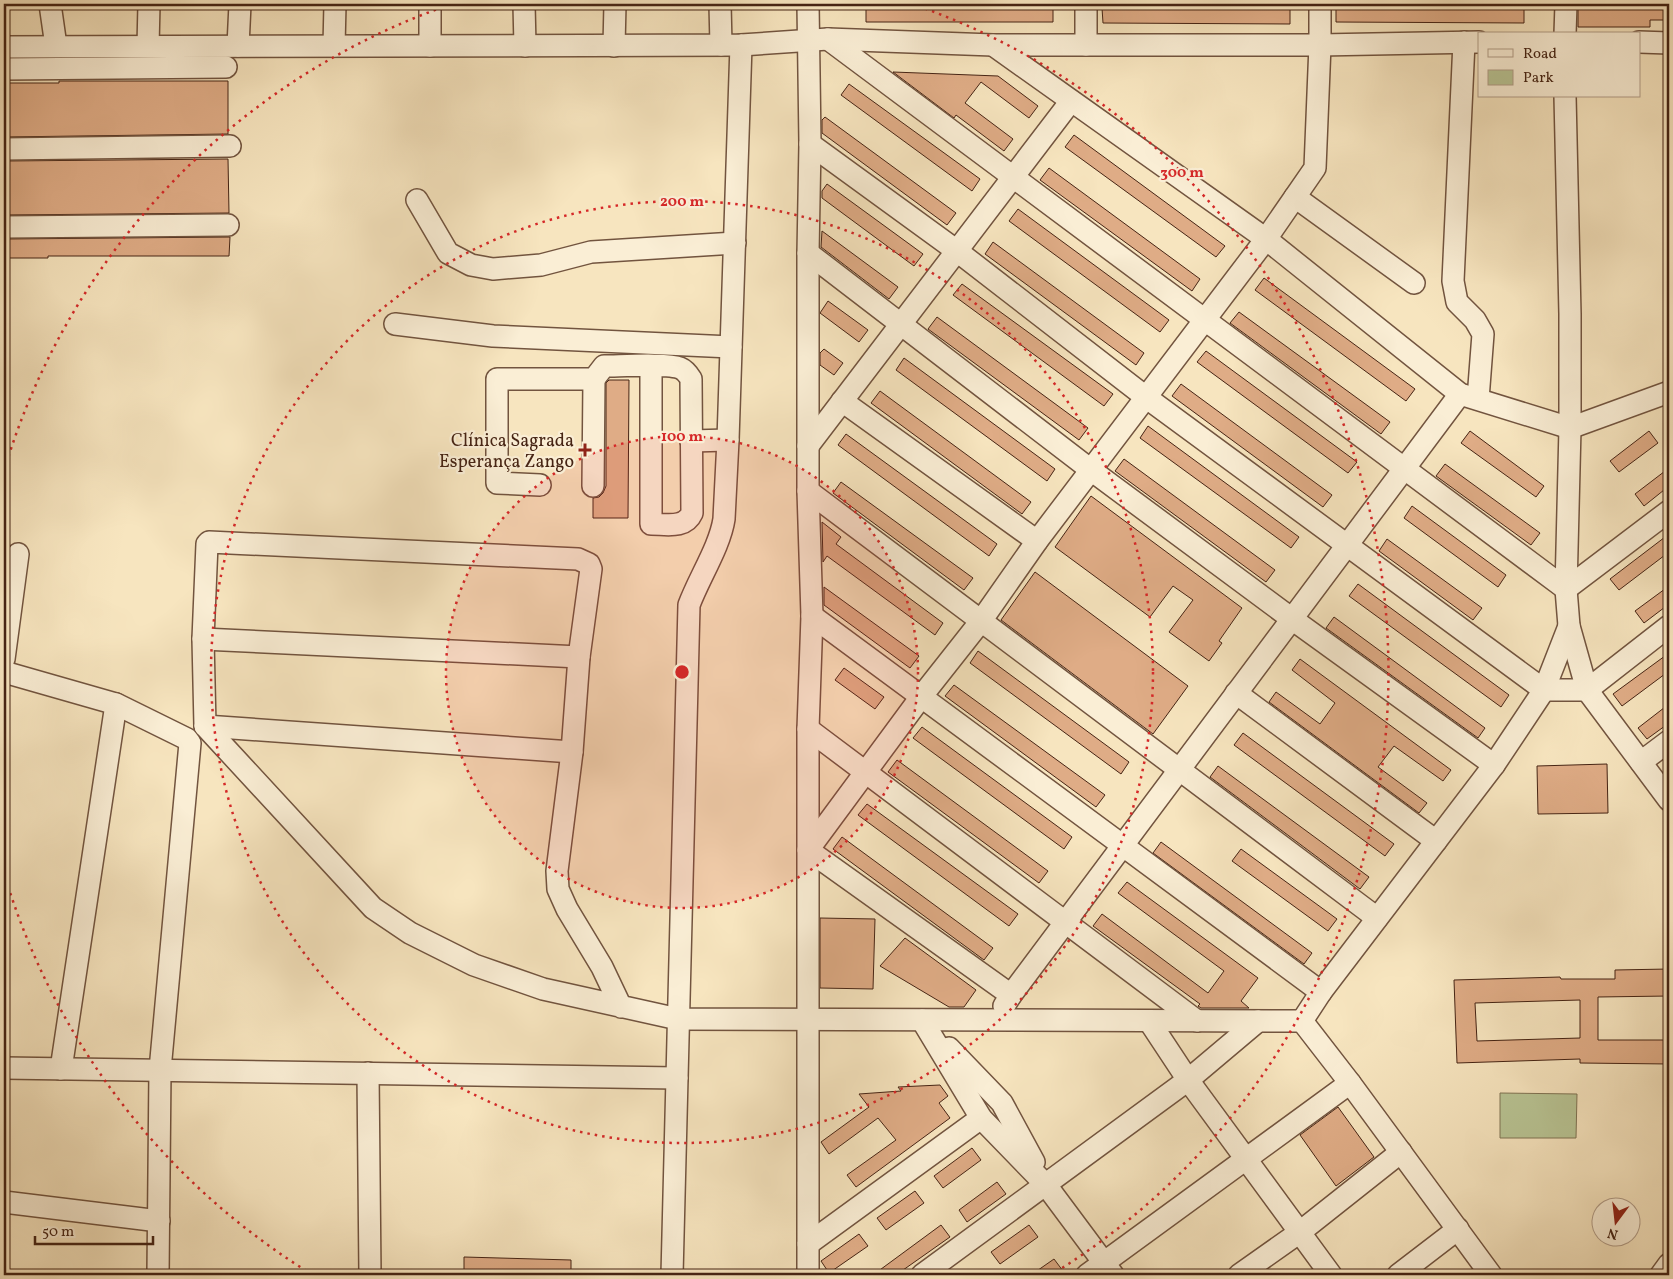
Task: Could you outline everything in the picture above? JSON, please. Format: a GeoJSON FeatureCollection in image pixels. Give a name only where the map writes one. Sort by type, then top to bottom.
{"type":"FeatureCollection","features":[{"type":"Feature","properties":{"kind":"street"},"geometry":{"type":"LineString","coordinates":[[50,4],[56,46]]}},
{"type":"Feature","properties":{"kind":"street"},"geometry":{"type":"LineString","coordinates":[[148,46],[150,4]]}},
{"type":"Feature","properties":{"kind":"street"},"geometry":{"type":"LineString","coordinates":[[238,46],[240,4]]}},
{"type":"Feature","properties":{"kind":"street"},"geometry":{"type":"LineString","coordinates":[[334,4],[334,46]]}},
{"type":"Feature","properties":{"kind":"street"},"geometry":{"type":"LineString","coordinates":[[430,4],[430,46]]}},
{"type":"Feature","properties":{"kind":"street"},"geometry":{"type":"LineString","coordinates":[[524,4],[525,46]]}},
{"type":"Feature","properties":{"kind":"street"},"geometry":{"type":"LineString","coordinates":[[614,4],[614,46]]}},
{"type":"Feature","properties":{"kind":"street"},"geometry":{"type":"LineString","coordinates":[[672,1275],[689,605],[722,530],[732,347],[735,242],[731,45],[720,4]]}},
{"type":"Feature","properties":{"kind":"street"},"geometry":{"type":"LineString","coordinates":[[808,4],[818,41],[810,144],[808,253],[808,491],[812,616],[808,729],[808,1275]]}},
{"type":"Feature","properties":{"kind":"street"},"geometry":{"type":"LineString","coordinates":[[1086,4],[1086,45]]}},
{"type":"Feature","properties":{"kind":"street"},"geometry":{"type":"LineString","coordinates":[[808,850],[981,621],[1037,541],[1266,239],[1315,168],[1320,4]]}},
{"type":"Feature","properties":{"kind":"street"},"geometry":{"type":"LineString","coordinates":[[1565,32],[1566,4]]}},
{"type":"Feature","properties":{"kind":"street"},"geometry":{"type":"LineString","coordinates":[[4,47],[614,46],[731,45],[818,41],[993,45],[1320,45],[1472,42],[1453,281],[1457,302],[1475,320],[1483,334],[1469,397],[1404,469],[1122,845],[1011,995],[995,1020]]}},
{"type":"Feature","properties":{"kind":"street"},"geometry":{"type":"LineString","coordinates":[[818,41],[1012,177],[1566,589]]}},
{"type":"Feature","properties":{"kind":"street"},"geometry":{"type":"LineString","coordinates":[[1640,42],[1669,43]]}},
{"type":"Feature","properties":{"kind":"street"},"geometry":{"type":"LineString","coordinates":[[993,45],[1266,239],[1469,397],[1570,428],[1669,392]]}},
{"type":"Feature","properties":{"kind":"street"},"geometry":{"type":"LineString","coordinates":[[4,69],[226,66]]}},
{"type":"Feature","properties":{"kind":"street"},"geometry":{"type":"LineString","coordinates":[[1565,98],[1570,428],[1566,589],[1569,626],[1587,690],[1669,800]]}},
{"type":"Feature","properties":{"kind":"street"},"geometry":{"type":"LineString","coordinates":[[808,446],[1071,101]]}},
{"type":"Feature","properties":{"kind":"street"},"geometry":{"type":"LineString","coordinates":[[810,144],[956,251],[1147,398],[1544,690],[1587,690],[1669,626]]}},
{"type":"Feature","properties":{"kind":"street"},"geometry":{"type":"LineString","coordinates":[[4,149],[230,146]]}},
{"type":"Feature","properties":{"kind":"street"},"geometry":{"type":"LineString","coordinates":[[1295,197],[1414,283]]}},
{"type":"Feature","properties":{"kind":"street"},"geometry":{"type":"LineString","coordinates":[[417,200],[448,253],[471,265],[494,269],[541,265],[591,252],[735,242]]}},
{"type":"Feature","properties":{"kind":"street"},"geometry":{"type":"LineString","coordinates":[[4,227],[228,225]]}},
{"type":"Feature","properties":{"kind":"street"},"geometry":{"type":"LineString","coordinates":[[808,253],[1091,470],[1292,619],[1494,765]]}},
{"type":"Feature","properties":{"kind":"street"},"geometry":{"type":"LineString","coordinates":[[394,324],[493,336],[732,347]]}},
{"type":"Feature","properties":{"kind":"street"},"geometry":{"type":"LineString","coordinates":[[593,486],[594,379],[604,366],[651,366],[676,367],[688,373],[691,379],[692,512],[690,518],[678,524],[651,524],[651,366]]}},
{"type":"Feature","properties":{"kind":"street"},"geometry":{"type":"LineString","coordinates":[[540,485],[496,483],[497,379],[594,379]]}},
{"type":"Feature","properties":{"kind":"street"},"geometry":{"type":"LineString","coordinates":[[842,401],[1037,541]]}},
{"type":"Feature","properties":{"kind":"street"},"geometry":{"type":"LineString","coordinates":[[691,440],[728,440]]}},
{"type":"Feature","properties":{"kind":"street"},"geometry":{"type":"LineString","coordinates":[[808,491],[1377,918]]}},
{"type":"Feature","properties":{"kind":"street"},"geometry":{"type":"LineString","coordinates":[[1566,589],[1669,511]]}},
{"type":"Feature","properties":{"kind":"street"},"geometry":{"type":"LineString","coordinates":[[621,1006],[602,967],[567,909],[558,890],[558,871],[572,752],[579,656],[591,569],[590,564],[585,560],[568,558],[209,542],[205,547],[205,726],[373,908],[410,933],[474,965],[544,988],[621,1006],[678,1019],[1302,1021]]}},
{"type":"Feature","properties":{"kind":"street"},"geometry":{"type":"LineString","coordinates":[[4,659],[18,554]]}},
{"type":"Feature","properties":{"kind":"street"},"geometry":{"type":"LineString","coordinates":[[812,616],[1321,992]]}},
{"type":"Feature","properties":{"kind":"street"},"geometry":{"type":"LineString","coordinates":[[1302,1021],[1321,992],[1494,765],[1544,690],[1569,626]]}},
{"type":"Feature","properties":{"kind":"street"},"geometry":{"type":"LineString","coordinates":[[204,639],[579,656]]}},
{"type":"Feature","properties":{"kind":"street"},"geometry":{"type":"LineString","coordinates":[[4,672],[116,704],[187,739],[190,743],[160,1070],[158,1275]]}},
{"type":"Feature","properties":{"kind":"street"},"geometry":{"type":"LineString","coordinates":[[1236,693],[1436,841]]}},
{"type":"Feature","properties":{"kind":"street"},"geometry":{"type":"LineString","coordinates":[[61,1069],[116,704]]}},
{"type":"Feature","properties":{"kind":"street"},"geometry":{"type":"LineString","coordinates":[[205,726],[572,752]]}},
{"type":"Feature","properties":{"kind":"street"},"geometry":{"type":"LineString","coordinates":[[808,729],[1197,1021]]}},
{"type":"Feature","properties":{"kind":"street"},"geometry":{"type":"LineString","coordinates":[[1641,762],[1669,741]]}},
{"type":"Feature","properties":{"kind":"street"},"geometry":{"type":"LineString","coordinates":[[808,850],[1011,995]]}},
{"type":"Feature","properties":{"kind":"street"},"geometry":{"type":"LineString","coordinates":[[922,1020],[982,1118],[1046,1184],[1109,1269]]}},
{"type":"Feature","properties":{"kind":"street"},"geometry":{"type":"LineString","coordinates":[[922,1020],[1002,1103],[1046,1184]]}},
{"type":"Feature","properties":{"kind":"street"},"geometry":{"type":"LineString","coordinates":[[1149,1021],[1188,1080],[1332,1275]]}},
{"type":"Feature","properties":{"kind":"street"},"geometry":{"type":"LineString","coordinates":[[922,1275],[1188,1080],[1258,1021]]}},
{"type":"Feature","properties":{"kind":"street"},"geometry":{"type":"LineString","coordinates":[[1302,1021],[1491,1275]]}},
{"type":"Feature","properties":{"kind":"street"},"geometry":{"type":"LineString","coordinates":[[4,1068],[677,1078]]}},
{"type":"Feature","properties":{"kind":"street"},"geometry":{"type":"LineString","coordinates":[[368,1073],[370,1275]]}},
{"type":"Feature","properties":{"kind":"street"},"geometry":{"type":"LineString","coordinates":[[1087,1275],[1109,1269],[1247,1160],[1350,1083]]}},
{"type":"Feature","properties":{"kind":"street"},"geometry":{"type":"LineString","coordinates":[[808,1244],[982,1118]]}},
{"type":"Feature","properties":{"kind":"street"},"geometry":{"type":"LineString","coordinates":[[1239,1275],[1300,1232],[1401,1152]]}},
{"type":"Feature","properties":{"kind":"street"},"geometry":{"type":"LineString","coordinates":[[4,1202],[159,1222]]}},
{"type":"Feature","properties":{"kind":"street"},"geometry":{"type":"LineString","coordinates":[[1398,1275],[1458,1229]]}},
{"type":"Feature","properties":{"kind":"street"},"geometry":{"type":"LineString","coordinates":[[1661,1275],[1669,1264]]}},
{"type":"Feature","properties":{"kind":"green space"},"geometry":{"type":"Polygon","coordinates":[[[1500,1093],[1577,1094],[1576,1138],[1500,1138],[1500,1093]]]}},
{"type":"Feature","properties":{"kind":"building"},"geometry":{"type":"Polygon","coordinates":[[[1578,4],[1650,4],[1650,6],[1669,6],[1669,20],[1650,20],[1650,27],[1578,27],[1578,4]]]}},
{"type":"Feature","properties":{"kind":"building"},"geometry":{"type":"Polygon","coordinates":[[[866,7],[1053,8],[1053,22],[866,22],[866,7]]]}},
{"type":"Feature","properties":{"kind":"building"},"geometry":{"type":"Polygon","coordinates":[[[1336,7],[1524,8],[1524,23],[1336,22],[1336,7]]]}},
{"type":"Feature","properties":{"kind":"building"},"geometry":{"type":"Polygon","coordinates":[[[1102,8],[1290,9],[1290,24],[1103,23],[1102,8]]]}},
{"type":"Feature","properties":{"kind":"building"},"geometry":{"type":"Polygon","coordinates":[[[893,72],[998,76],[1038,106],[1029,118],[981,82],[965,103],[1013,139],[1004,151],[956,115],[954,118],[893,72]]]}},
{"type":"Feature","properties":{"kind":"building"},"geometry":{"type":"Polygon","coordinates":[[[59,81],[228,81],[228,134],[4,137],[4,83],[59,83],[59,81]]]}},
{"type":"Feature","properties":{"kind":"building"},"geometry":{"type":"Polygon","coordinates":[[[849,84],[980,179],[972,191],[841,95],[849,84]]]}},
{"type":"Feature","properties":{"kind":"building"},"geometry":{"type":"Polygon","coordinates":[[[825,117],[956,213],[947,225],[822,133],[822,120],[825,117]]]}},
{"type":"Feature","properties":{"kind":"building"},"geometry":{"type":"Polygon","coordinates":[[[1074,135],[1225,246],[1216,257],[1065,147],[1074,135]]]}},
{"type":"Feature","properties":{"kind":"building"},"geometry":{"type":"Polygon","coordinates":[[[228,159],[229,213],[4,215],[4,161],[228,159]]]}},
{"type":"Feature","properties":{"kind":"building"},"geometry":{"type":"Polygon","coordinates":[[[1049,168],[1200,279],[1192,291],[1040,180],[1049,168]]]}},
{"type":"Feature","properties":{"kind":"building"},"geometry":{"type":"Polygon","coordinates":[[[827,184],[923,254],[914,266],[822,198],[822,191],[827,184]]]}},
{"type":"Feature","properties":{"kind":"building"},"geometry":{"type":"Polygon","coordinates":[[[1018,209],[1169,320],[1160,332],[1009,221],[1018,209]]]}},
{"type":"Feature","properties":{"kind":"building"},"geometry":{"type":"Polygon","coordinates":[[[822,231],[898,287],[889,299],[821,247],[822,231]]]}},
{"type":"Feature","properties":{"kind":"building"},"geometry":{"type":"Polygon","coordinates":[[[230,237],[229,256],[48,256],[48,258],[4,258],[4,239],[230,237]]]}},
{"type":"Feature","properties":{"kind":"building"},"geometry":{"type":"Polygon","coordinates":[[[993,242],[1144,353],[1136,365],[985,254],[993,242]]]}},
{"type":"Feature","properties":{"kind":"building"},"geometry":{"type":"Polygon","coordinates":[[[1264,278],[1415,389],[1406,401],[1255,290],[1264,278]]]}},
{"type":"Feature","properties":{"kind":"building"},"geometry":{"type":"Polygon","coordinates":[[[962,284],[1113,394],[1104,406],[953,295],[962,284]]]}},
{"type":"Feature","properties":{"kind":"building"},"geometry":{"type":"Polygon","coordinates":[[[828,301],[868,330],[859,342],[820,313],[828,301]]]}},
{"type":"Feature","properties":{"kind":"building"},"geometry":{"type":"Polygon","coordinates":[[[1239,312],[1390,422],[1381,434],[1230,323],[1239,312]]]}},
{"type":"Feature","properties":{"kind":"building"},"geometry":{"type":"Polygon","coordinates":[[[937,317],[1088,428],[1079,440],[928,329],[937,317]]]}},
{"type":"Feature","properties":{"kind":"building"},"geometry":{"type":"Polygon","coordinates":[[[824,349],[843,363],[834,375],[820,365],[820,353],[824,349]]]}},
{"type":"Feature","properties":{"kind":"building"},"geometry":{"type":"Polygon","coordinates":[[[1206,351],[1357,462],[1348,473],[1197,362],[1206,351]]]}},
{"type":"Feature","properties":{"kind":"building"},"geometry":{"type":"Polygon","coordinates":[[[904,358],[1055,469],[1047,481],[896,370],[904,358]]]}},
{"type":"Feature","properties":{"kind":"building"},"geometry":{"type":"Polygon","coordinates":[[[609,380],[629,380],[628,518],[593,518],[593,498],[599,497],[606,486],[606,383],[609,380]]]}},
{"type":"Feature","properties":{"kind":"building"},"geometry":{"type":"Polygon","coordinates":[[[1181,384],[1332,495],[1323,507],[1172,396],[1181,384]]]}},
{"type":"Feature","properties":{"kind":"building"},"geometry":{"type":"Polygon","coordinates":[[[880,391],[1031,502],[1022,514],[871,403],[880,391]]]}},
{"type":"Feature","properties":{"kind":"building"},"geometry":{"type":"Polygon","coordinates":[[[1148,426],[1299,537],[1291,548],[1140,438],[1148,426]]]}},
{"type":"Feature","properties":{"kind":"building"},"geometry":{"type":"Polygon","coordinates":[[[1470,431],[1544,486],[1536,497],[1461,443],[1470,431]]]}},
{"type":"Feature","properties":{"kind":"building"},"geometry":{"type":"Polygon","coordinates":[[[1649,431],[1658,443],[1619,472],[1610,461],[1649,431]]]}},
{"type":"Feature","properties":{"kind":"building"},"geometry":{"type":"Polygon","coordinates":[[[846,434],[997,544],[989,556],[838,445],[846,434]]]}},
{"type":"Feature","properties":{"kind":"building"},"geometry":{"type":"Polygon","coordinates":[[[1124,459],[1275,570],[1266,582],[1115,471],[1124,459]]]}},
{"type":"Feature","properties":{"kind":"building"},"geometry":{"type":"Polygon","coordinates":[[[1445,464],[1540,533],[1531,545],[1436,476],[1445,464]]]}},
{"type":"Feature","properties":{"kind":"building"},"geometry":{"type":"Polygon","coordinates":[[[1669,468],[1669,486],[1644,506],[1635,494],[1669,468]]]}},
{"type":"Feature","properties":{"kind":"building"},"geometry":{"type":"Polygon","coordinates":[[[841,482],[973,578],[964,590],[833,493],[841,482]]]}},
{"type":"Feature","properties":{"kind":"building"},"geometry":{"type":"Polygon","coordinates":[[[1091,496],[1242,608],[1219,641],[1222,643],[1209,661],[1169,632],[1193,600],[1173,586],[1150,617],[1055,547],[1091,496]]]}},
{"type":"Feature","properties":{"kind":"building"},"geometry":{"type":"Polygon","coordinates":[[[1412,506],[1506,575],[1498,587],[1404,518],[1412,506]]]}},
{"type":"Feature","properties":{"kind":"building"},"geometry":{"type":"Polygon","coordinates":[[[822,522],[841,537],[836,544],[943,623],[935,635],[827,556],[823,562],[822,522]]]}},
{"type":"Feature","properties":{"kind":"building"},"geometry":{"type":"Polygon","coordinates":[[[1669,534],[1669,552],[1619,590],[1610,579],[1669,534]]]}},
{"type":"Feature","properties":{"kind":"building"},"geometry":{"type":"Polygon","coordinates":[[[1387,539],[1482,608],[1473,620],[1379,551],[1387,539]]]}},
{"type":"Feature","properties":{"kind":"building"},"geometry":{"type":"Polygon","coordinates":[[[1035,572],[1188,686],[1153,734],[1001,620],[1035,572]]]}},
{"type":"Feature","properties":{"kind":"building"},"geometry":{"type":"Polygon","coordinates":[[[1358,584],[1509,695],[1501,707],[1349,596],[1358,584]]]}},
{"type":"Feature","properties":{"kind":"building"},"geometry":{"type":"Polygon","coordinates":[[[1669,586],[1669,604],[1644,623],[1635,611],[1669,586]]]}},
{"type":"Feature","properties":{"kind":"building"},"geometry":{"type":"Polygon","coordinates":[[[824,587],[919,656],[910,668],[824,605],[824,587]]]}},
{"type":"Feature","properties":{"kind":"building"},"geometry":{"type":"Polygon","coordinates":[[[1334,617],[1485,728],[1478,738],[1326,628],[1334,617]]]}},
{"type":"Feature","properties":{"kind":"building"},"geometry":{"type":"Polygon","coordinates":[[[978,651],[1129,762],[1121,774],[970,663],[978,651]]]}},
{"type":"Feature","properties":{"kind":"building"},"geometry":{"type":"Polygon","coordinates":[[[1669,653],[1669,671],[1622,706],[1613,694],[1669,653]]]}},
{"type":"Feature","properties":{"kind":"building"},"geometry":{"type":"Polygon","coordinates":[[[1300,659],[1451,770],[1443,781],[1394,746],[1378,767],[1427,803],[1419,813],[1269,702],[1276,692],[1320,724],[1335,703],[1292,670],[1300,659]]]}},
{"type":"Feature","properties":{"kind":"building"},"geometry":{"type":"Polygon","coordinates":[[[844,668],[884,697],[875,709],[835,680],[844,668]]]}},
{"type":"Feature","properties":{"kind":"building"},"geometry":{"type":"Polygon","coordinates":[[[954,685],[1105,795],[1096,807],[945,696],[954,685]]]}},
{"type":"Feature","properties":{"kind":"building"},"geometry":{"type":"Polygon","coordinates":[[[1669,704],[1669,723],[1647,739],[1638,728],[1669,704]]]}},
{"type":"Feature","properties":{"kind":"building"},"geometry":{"type":"Polygon","coordinates":[[[922,727],[1072,837],[1064,849],[913,738],[922,727]]]}},
{"type":"Feature","properties":{"kind":"building"},"geometry":{"type":"Polygon","coordinates":[[[1243,733],[1394,844],[1385,856],[1234,745],[1243,733]]]}},
{"type":"Feature","properties":{"kind":"building"},"geometry":{"type":"Polygon","coordinates":[[[897,760],[1048,871],[1039,883],[888,772],[897,760]]]}},
{"type":"Feature","properties":{"kind":"building"},"geometry":{"type":"Polygon","coordinates":[[[1607,764],[1608,813],[1538,814],[1537,766],[1607,764]]]}},
{"type":"Feature","properties":{"kind":"building"},"geometry":{"type":"Polygon","coordinates":[[[1218,766],[1369,877],[1360,889],[1210,777],[1218,766]]]}},
{"type":"Feature","properties":{"kind":"building"},"geometry":{"type":"Polygon","coordinates":[[[867,804],[1018,914],[1009,926],[858,815],[867,804]]]}},
{"type":"Feature","properties":{"kind":"building"},"geometry":{"type":"Polygon","coordinates":[[[842,837],[993,948],[984,960],[833,849],[842,837]]]}},
{"type":"Feature","properties":{"kind":"building"},"geometry":{"type":"Polygon","coordinates":[[[1161,842],[1312,953],[1304,964],[1153,853],[1161,842]]]}},
{"type":"Feature","properties":{"kind":"building"},"geometry":{"type":"Polygon","coordinates":[[[1241,849],[1337,919],[1328,931],[1232,861],[1241,849]]]}},
{"type":"Feature","properties":{"kind":"building"},"geometry":{"type":"Polygon","coordinates":[[[1127,882],[1258,978],[1241,1001],[1249,1008],[1201,1008],[1198,1006],[1200,1004],[1093,926],[1102,914],[1208,993],[1224,971],[1118,893],[1127,882]]]}},
{"type":"Feature","properties":{"kind":"building"},"geometry":{"type":"Polygon","coordinates":[[[820,918],[875,919],[873,989],[820,988],[820,918]]]}},
{"type":"Feature","properties":{"kind":"building"},"geometry":{"type":"Polygon","coordinates":[[[905,938],[976,990],[964,1007],[949,1007],[880,966],[905,938]]]}},
{"type":"Feature","properties":{"kind":"building"},"geometry":{"type":"Polygon","coordinates":[[[1669,969],[1669,996],[1598,997],[1598,1040],[1669,1040],[1669,1064],[1580,1063],[1580,1059],[1457,1063],[1454,980],[1560,977],[1561,979],[1615,979],[1615,970],[1669,969]],[[1580,1000],[1475,1003],[1477,1041],[1580,1038],[1580,1000]]]}},
{"type":"Feature","properties":{"kind":"building"},"geometry":{"type":"Polygon","coordinates":[[[940,1085],[948,1096],[939,1103],[950,1118],[856,1187],[847,1175],[896,1140],[878,1118],[829,1154],[821,1142],[869,1107],[859,1094],[901,1091],[898,1087],[940,1085]]]}},
{"type":"Feature","properties":{"kind":"building"},"geometry":{"type":"Polygon","coordinates":[[[1338,1107],[1374,1157],[1336,1186],[1300,1135],[1338,1107]]]}},
{"type":"Feature","properties":{"kind":"building"},"geometry":{"type":"Polygon","coordinates":[[[972,1148],[981,1160],[943,1188],[934,1176],[972,1148]]]}},
{"type":"Feature","properties":{"kind":"building"},"geometry":{"type":"Polygon","coordinates":[[[997,1182],[1006,1194],[967,1222],[959,1210],[997,1182]]]}},
{"type":"Feature","properties":{"kind":"building"},"geometry":{"type":"Polygon","coordinates":[[[915,1191],[924,1203],[886,1230],[877,1218],[915,1191]]]}},
{"type":"Feature","properties":{"kind":"building"},"geometry":{"type":"Polygon","coordinates":[[[941,1225],[950,1237],[896,1275],[873,1275],[941,1225]]]}},
{"type":"Feature","properties":{"kind":"building"},"geometry":{"type":"Polygon","coordinates":[[[1029,1225],[1038,1237],[1000,1264],[991,1252],[1029,1225]]]}},
{"type":"Feature","properties":{"kind":"building"},"geometry":{"type":"Polygon","coordinates":[[[859,1234],[868,1246],[829,1273],[821,1261],[859,1234]]]}},
{"type":"Feature","properties":{"kind":"building"},"geometry":{"type":"Polygon","coordinates":[[[464,1257],[571,1260],[571,1275],[464,1275],[464,1257]]]}},
{"type":"Feature","properties":{"kind":"building"},"geometry":{"type":"Polygon","coordinates":[[[1054,1259],[1066,1275],[1031,1275],[1054,1259]]]}},
{"type":"Feature","properties":{"kind":"place","name":"Clínica Sagrada Esperança Zango"},"geometry":{"type":"Point","coordinates":[585,450]}}]}
